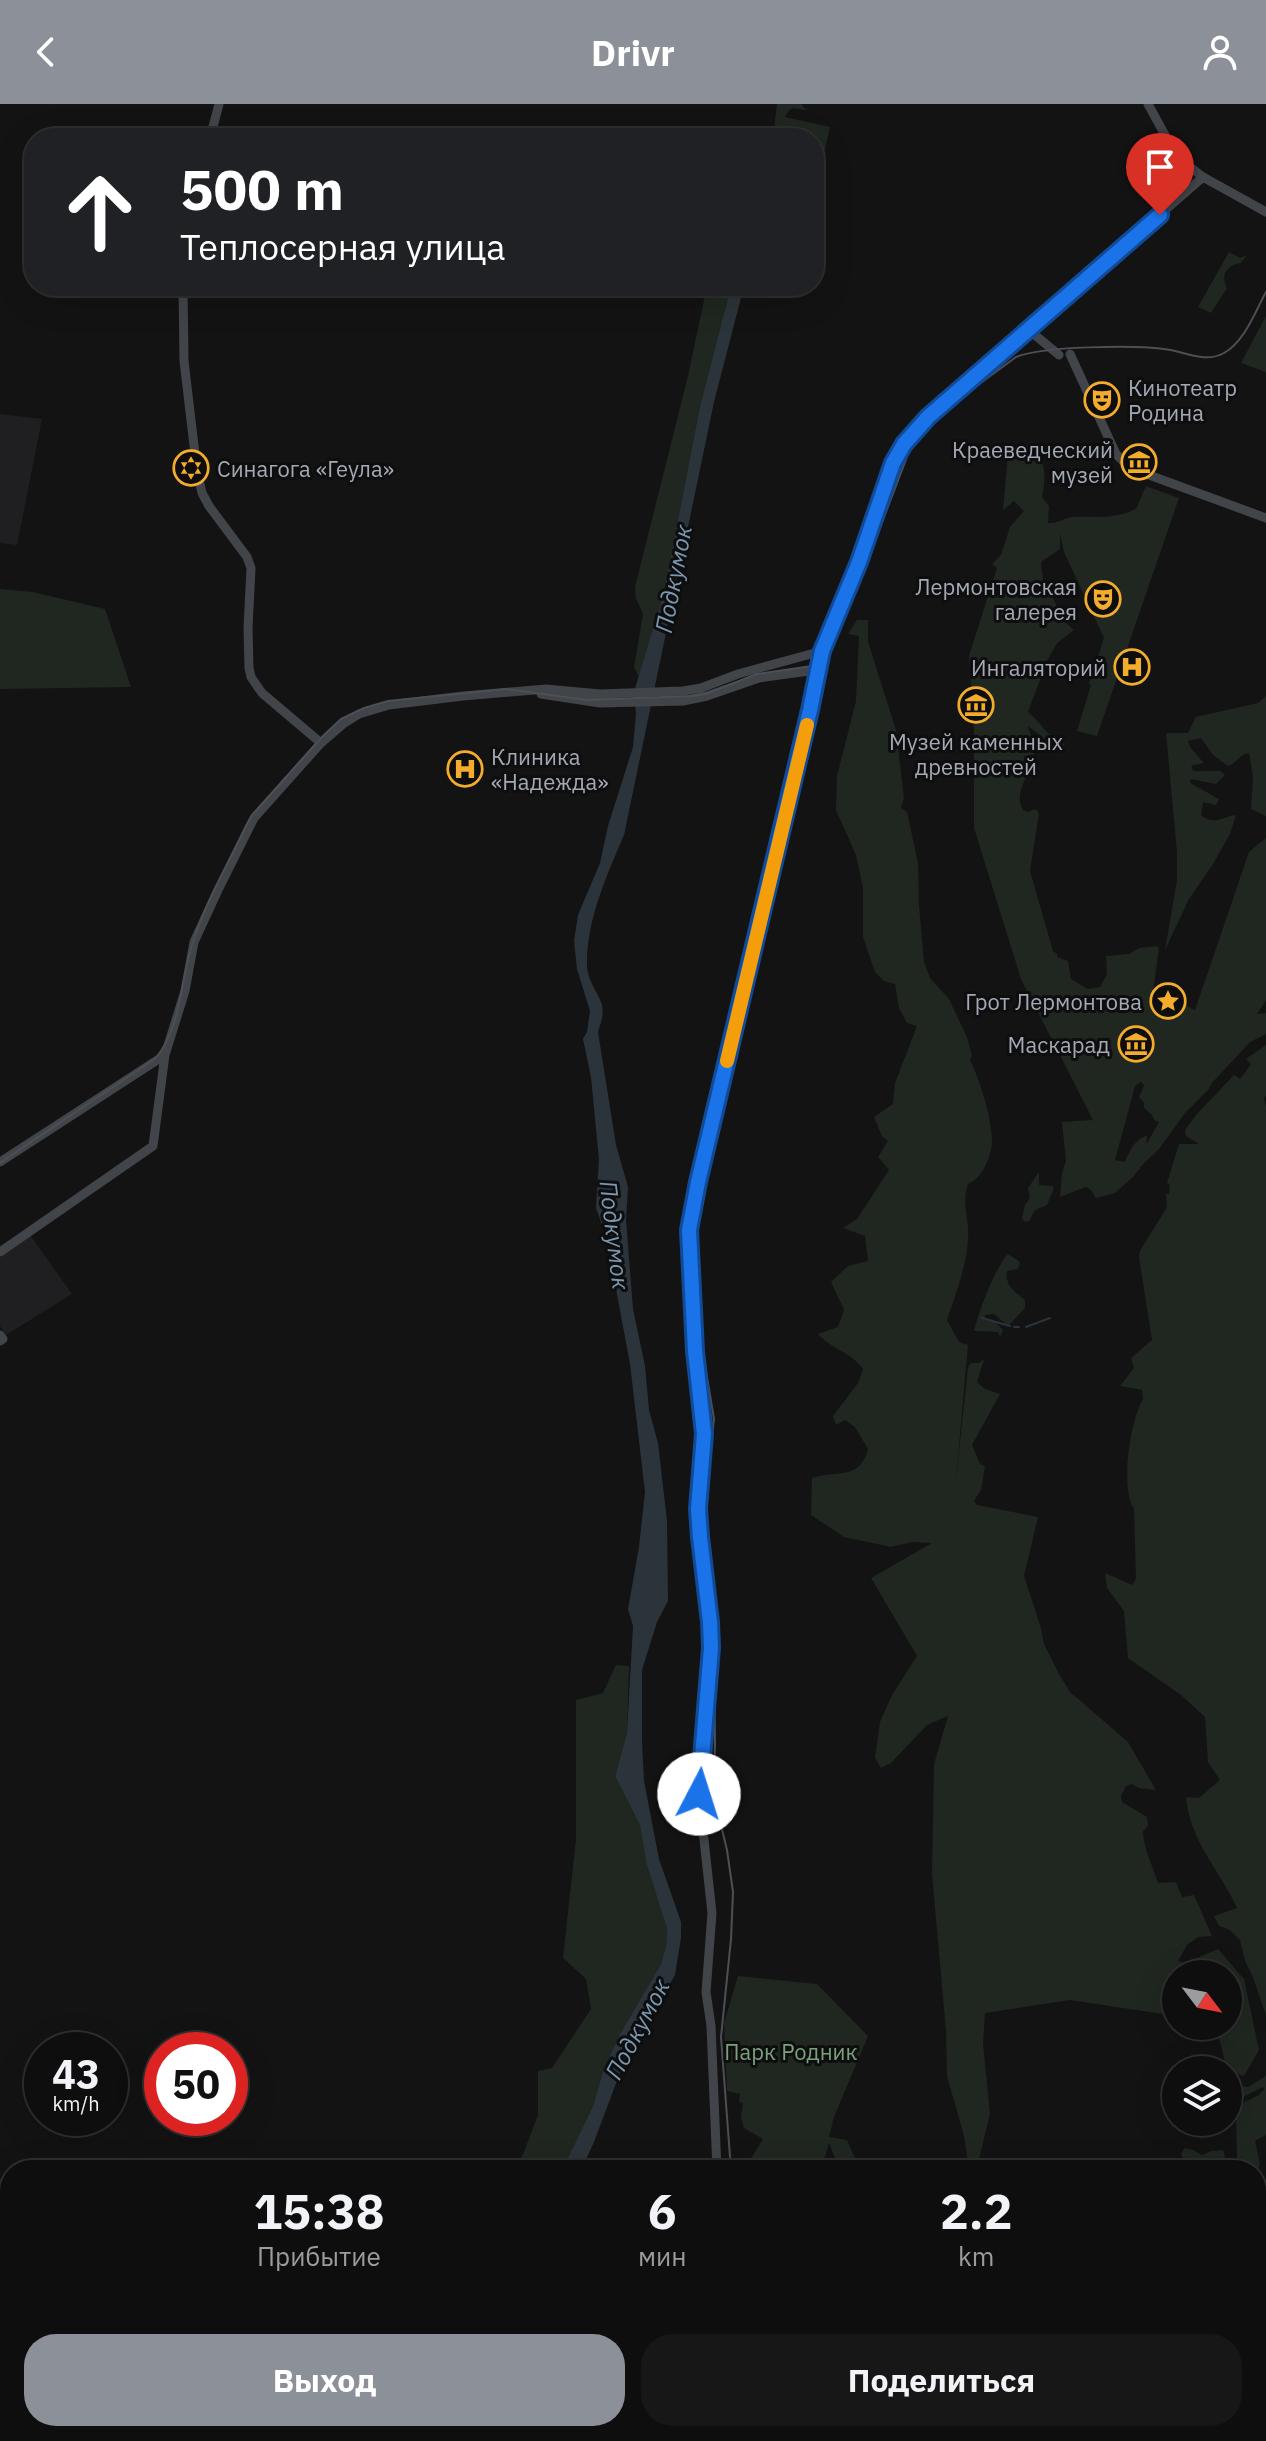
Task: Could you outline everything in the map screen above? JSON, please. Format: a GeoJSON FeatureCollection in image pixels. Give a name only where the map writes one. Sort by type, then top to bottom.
{"type":"FeatureCollection","features":[{"type":"Feature","properties":{"kind":"main road"},"geometry":{"type":"LineString","coordinates":[[213,128],[219,104]]}},
{"type":"Feature","properties":{"kind":"main road"},"geometry":{"type":"LineString","coordinates":[[1148,104],[1177,157],[1203,177],[1266,212]]}},
{"type":"Feature","properties":{"kind":"main road"},"geometry":{"type":"LineString","coordinates":[[717,2160],[711,2026],[706,1992],[712,1913],[699,1794],[711,1658],[710,1622],[698,1509],[704,1434],[695,1351],[689,1230],[810,710],[816,670],[859,562],[893,463],[904,444],[928,417],[1203,177]]}},
{"type":"Feature","properties":{"kind":"main road"},"geometry":{"type":"LineString","coordinates":[[183,296],[184,361],[202,493],[247,557],[251,568],[248,650],[251,677],[262,693],[321,743]]}},
{"type":"Feature","properties":{"kind":"main road"},"geometry":{"type":"LineString","coordinates":[[1029,330],[1065,355],[1121,461],[1162,481],[1266,518]]}},
{"type":"Feature","properties":{"kind":"main road"},"geometry":{"type":"LineString","coordinates":[[683,696],[738,674],[822,651]]}},
{"type":"Feature","properties":{"kind":"main road"},"geometry":{"type":"LineString","coordinates":[[0,1252],[153,1146],[165,1055],[185,991],[194,942],[254,818],[321,743],[343,724],[372,709],[463,696],[546,689],[600,699],[707,696],[759,678],[816,670]]}},
{"type":"Feature","properties":{"kind":"main road"},"geometry":{"type":"LineString","coordinates":[[0,1162],[165,1055]]}},
{"type":"Feature","properties":{"kind":"shaded area"},"geometry":{"type":"Polygon","coordinates":[[[0,414],[42,419],[17,545],[0,543],[0,414]]]}},
{"type":"Feature","properties":{"kind":"shaded area"},"geometry":{"type":"Polygon","coordinates":[[[30,1235],[72,1294],[6,1335],[0,1326],[0,1257],[30,1235]]]}},
{"type":"Feature","properties":{"kind":"green space"},"geometry":{"type":"Polygon","coordinates":[[[777,104],[801,104],[806,110],[792,109],[785,117],[830,127],[824,153],[824,128],[774,128],[777,104]]]}},
{"type":"Feature","properties":{"kind":"green space"},"geometry":{"type":"Polygon","coordinates":[[[1229,252],[1240,258],[1247,255],[1241,263],[1226,271],[1224,279],[1227,288],[1211,313],[1198,307],[1229,252]]]}},
{"type":"Feature","properties":{"kind":"green space"},"geometry":{"type":"Polygon","coordinates":[[[705,296],[728,296],[700,406],[664,592],[639,677],[634,667],[643,614],[636,599],[635,587],[705,296]]]}},
{"type":"Feature","properties":{"kind":"green space"},"geometry":{"type":"Polygon","coordinates":[[[1266,316],[1266,372],[1241,363],[1266,316]]]}},
{"type":"Feature","properties":{"kind":"green space"},"geometry":{"type":"Polygon","coordinates":[[[1031,442],[1036,449],[1044,468],[1042,497],[1049,506],[1048,523],[1073,517],[1120,515],[1136,509],[1146,486],[1179,498],[1097,736],[1077,731],[1104,638],[1064,552],[1060,533],[1060,549],[1041,562],[1043,579],[1065,622],[1074,630],[1057,643],[1028,712],[1065,745],[1055,747],[1028,726],[1034,752],[1021,789],[1020,803],[1023,810],[1028,812],[1035,809],[1039,813],[1030,871],[1053,951],[1057,957],[1068,961],[1071,979],[1088,989],[1100,987],[1107,974],[1106,956],[1129,954],[1139,948],[1157,946],[1152,999],[1163,995],[1177,1002],[1185,997],[1185,1005],[1195,1010],[1249,852],[1266,838],[1266,1000],[1257,1014],[1266,1013],[1266,1034],[1250,1042],[1185,1113],[1159,1149],[1133,1177],[1115,1193],[1096,1198],[1086,1187],[1060,1197],[1066,1161],[1062,1122],[1093,1120],[1021,979],[974,828],[974,728],[969,656],[997,568],[992,564],[1001,555],[1010,527],[1024,511],[1014,501],[1003,510],[1008,455],[1031,442]],[[1141,1082],[1135,1086],[1115,1160],[1125,1162],[1136,1142],[1147,1136],[1146,1145],[1159,1122],[1144,1108],[1144,1102],[1139,1097],[1144,1085],[1141,1082]]]}},
{"type":"Feature","properties":{"kind":"green space"},"geometry":{"type":"Polygon","coordinates":[[[0,589],[33,592],[105,609],[131,687],[0,689],[0,589]]]}},
{"type":"Feature","properties":{"kind":"green space"},"geometry":{"type":"Polygon","coordinates":[[[857,620],[868,620],[868,642],[896,730],[904,798],[901,808],[907,812],[918,863],[924,962],[930,978],[949,999],[967,1037],[972,1055],[970,1060],[990,1122],[992,1147],[988,1159],[982,1172],[968,1184],[966,1191],[967,1250],[947,1320],[959,1342],[968,1345],[956,1480],[968,1367],[984,1359],[977,1382],[985,1389],[1000,1394],[972,1445],[980,1464],[985,1466],[981,1490],[974,1501],[977,1505],[1038,1517],[1024,1576],[1044,1644],[1070,1692],[1128,1742],[1156,1790],[1132,1784],[1126,1786],[1121,1796],[1122,1802],[1147,1817],[1148,1826],[1143,1831],[1143,1837],[1158,1883],[1176,1882],[1182,1897],[1194,1895],[1212,1936],[1198,1937],[1187,1945],[1179,1960],[1162,1960],[1162,2014],[1070,2000],[985,2013],[983,2043],[990,2114],[979,2160],[967,2160],[964,2136],[947,2076],[932,1874],[934,1764],[948,1716],[927,1725],[891,1763],[881,1768],[875,1758],[880,1722],[892,1695],[917,1656],[871,1578],[932,1543],[912,1542],[891,1547],[844,1537],[811,1515],[812,1478],[853,1470],[864,1459],[868,1449],[855,1427],[845,1420],[836,1425],[833,1416],[858,1383],[863,1369],[853,1358],[818,1334],[838,1327],[844,1310],[831,1282],[848,1266],[868,1261],[865,1236],[843,1228],[857,1219],[889,1170],[878,1157],[888,1141],[882,1136],[874,1117],[893,1104],[895,1083],[917,1026],[907,1023],[899,1008],[895,984],[884,981],[875,972],[863,937],[863,888],[856,855],[836,810],[837,776],[856,701],[859,636],[848,634],[857,620]]]}},
{"type":"Feature","properties":{"kind":"green space"},"geometry":{"type":"Polygon","coordinates":[[[1266,696],[1266,816],[1251,809],[1253,777],[1249,753],[1228,766],[1213,755],[1201,738],[1188,741],[1204,763],[1193,765],[1191,768],[1194,771],[1220,771],[1225,775],[1216,784],[1191,779],[1190,783],[1219,799],[1216,805],[1203,802],[1201,815],[1214,820],[1236,815],[1230,834],[1189,899],[1165,950],[1177,880],[1166,733],[1188,733],[1196,717],[1258,703],[1266,696]]]}},
{"type":"Feature","properties":{"kind":"green space"},"geometry":{"type":"Polygon","coordinates":[[[1266,1045],[1266,2015],[1240,1940],[1230,1930],[1219,1926],[1214,1916],[1237,1908],[1199,1841],[1188,1812],[1186,1797],[1199,1798],[1220,1780],[1208,1762],[1205,1717],[1181,1695],[1128,1658],[1124,1611],[1107,1588],[1105,1573],[1132,1585],[1136,1579],[1134,1509],[1127,1471],[1134,1423],[1143,1399],[1142,1390],[1120,1386],[1134,1368],[1131,1358],[1152,1340],[1140,1251],[1167,1207],[1166,1194],[1169,1194],[1170,1185],[1167,1183],[1179,1144],[1199,1144],[1186,1136],[1185,1130],[1234,1075],[1240,1079],[1251,1064],[1246,1059],[1266,1045]]]}},
{"type":"Feature","properties":{"kind":"green space"},"geometry":{"type":"Polygon","coordinates":[[[1039,1172],[1039,1185],[1054,1188],[1047,1205],[1035,1210],[1029,1221],[1025,1222],[1022,1218],[1030,1198],[1028,1188],[1039,1172]]]}},
{"type":"Feature","properties":{"kind":"green space"},"geometry":{"type":"Polygon","coordinates":[[[1008,1254],[1020,1262],[1018,1269],[1007,1271],[1007,1281],[1025,1300],[1025,1308],[1008,1326],[994,1314],[985,1315],[984,1320],[994,1321],[1003,1330],[1000,1337],[998,1332],[974,1331],[993,1280],[1008,1254]]]}},
{"type":"Feature","properties":{"kind":"green space"},"geometry":{"type":"Polygon","coordinates":[[[616,1665],[629,1666],[627,1733],[615,1776],[640,1825],[646,1862],[667,1929],[666,1946],[661,1964],[604,2068],[593,2106],[567,2160],[521,2160],[538,2115],[538,2071],[552,2068],[591,2009],[586,1979],[563,1958],[576,1839],[576,1700],[603,1693],[616,1665]]]}},
{"type":"Feature","properties":{"kind":"green space"},"geometry":{"type":"Polygon","coordinates":[[[1218,1949],[1228,1960],[1193,1960],[1218,1949]]]}},
{"type":"Feature","properties":{"kind":"green space","name":"Парк Родник"},"geometry":{"type":"Polygon","coordinates":[[[738,1976],[817,1984],[868,2036],[834,2117],[829,2137],[847,2140],[856,2160],[836,2160],[829,2143],[824,2160],[750,2160],[763,2139],[744,2128],[740,2094],[727,2091],[724,2023],[738,1976]]]}},
{"type":"Feature","properties":{"kind":"green space"},"geometry":{"type":"Polygon","coordinates":[[[1242,1977],[1259,2050],[1244,2076],[1242,2056],[1224,2056],[1220,2040],[1242,2040],[1242,1977]]]}},
{"type":"Feature","properties":{"kind":"green space"},"geometry":{"type":"Polygon","coordinates":[[[1266,2076],[1266,2135],[1255,2141],[1259,2160],[1237,2158],[1237,2136],[1242,2136],[1242,2104],[1264,2089],[1243,2097],[1242,2086],[1248,2087],[1266,2076]]]}},
{"type":"Feature","properties":{"kind":"green space"},"geometry":{"type":"Polygon","coordinates":[[[1185,2148],[1202,2155],[1223,2150],[1226,2160],[1183,2160],[1181,2154],[1185,2148]]]}},
{"type":"Feature","properties":{"kind":"water","name":"Подкумок"},"geometry":{"type":"Polygon","coordinates":[[[728,296],[741,296],[714,402],[624,835],[594,916],[587,967],[602,1006],[598,1032],[616,1145],[628,1187],[626,1220],[633,1309],[645,1366],[649,1410],[658,1443],[667,1521],[668,1601],[657,1622],[642,1670],[642,1742],[644,1781],[659,1859],[681,1922],[681,1938],[675,1975],[624,2062],[586,2160],[567,2160],[593,2106],[604,2068],[620,2034],[661,1964],[667,1929],[646,1862],[640,1825],[615,1776],[627,1733],[633,1626],[628,1609],[645,1492],[630,1364],[606,1235],[596,1208],[599,1160],[591,1077],[583,1039],[590,1011],[577,969],[574,941],[578,915],[600,863],[608,826],[633,747],[634,692],[664,592],[700,406],[728,296]]]}},
{"type":"Feature","properties":{"kind":"waterway"},"geometry":{"type":"LineString","coordinates":[[982,1318],[1010,1326]]}},
{"type":"Feature","properties":{"kind":"waterway"},"geometry":{"type":"LineString","coordinates":[[1026,1327],[1050,1318]]}},
{"type":"Feature","properties":{"kind":"waterway"},"geometry":{"type":"LineString","coordinates":[[1014,1327],[1019,1327]]}},
{"type":"Feature","properties":{"kind":"tram line"},"geometry":{"type":"LineString","coordinates":[[730,2160],[721,2037],[733,1892],[713,1792],[714,1633],[701,1525],[714,1419],[700,1335],[692,1225],[792,806],[824,654],[870,554],[910,449],[932,423],[959,399],[1016,357],[1029,353],[1088,347],[1132,347],[1164,349],[1202,357],[1217,356],[1238,341],[1266,292]]}},
{"type":"Feature","properties":{"kind":"tram line"},"geometry":{"type":"LineString","coordinates":[[0,1163],[156,1058],[176,1017],[198,927],[247,824],[341,719],[388,701],[507,689],[587,700],[706,694],[757,674],[812,666],[827,654]]}},
{"type":"Feature","properties":{"kind":"slow traffic"},"geometry":{"type":"LineString","coordinates":[[727,1061],[807,725]]}},
{"type":"Feature","properties":{"kind":"place","name":"Кинотеатр Родина"},"geometry":{"type":"Point","coordinates":[1102,400]}},
{"type":"Feature","properties":{"kind":"place","name":"Краеведческий музей"},"geometry":{"type":"Point","coordinates":[1139,462]}},
{"type":"Feature","properties":{"kind":"place","name":"Синагога «Геула»"},"geometry":{"type":"Point","coordinates":[191,468]}},
{"type":"Feature","properties":{"kind":"place","name":"Лермонтовская галерея"},"geometry":{"type":"Point","coordinates":[1103,599]}},
{"type":"Feature","properties":{"kind":"place","name":"Ингаляторий"},"geometry":{"type":"Point","coordinates":[1132,667]}},
{"type":"Feature","properties":{"kind":"place","name":"Музей каменных древностей"},"geometry":{"type":"Point","coordinates":[976,705]}},
{"type":"Feature","properties":{"kind":"place","name":"Клиника «Надежда»"},"geometry":{"type":"Point","coordinates":[465,769]}},
{"type":"Feature","properties":{"kind":"place","name":"Грот Лермонтова"},"geometry":{"type":"Point","coordinates":[1168,1001]}},
{"type":"Feature","properties":{"kind":"place","name":"Маскарад"},"geometry":{"type":"Point","coordinates":[1136,1044]}},
{"type":"Feature","properties":{"kind":"route"},"geometry":{"type":"LineString","coordinates":[[699,1794],[711,1648],[698,1509],[704,1434],[695,1351],[689,1230],[810,710],[816,670],[859,562],[893,463],[904,444],[928,417],[1160,215]]}}]}
